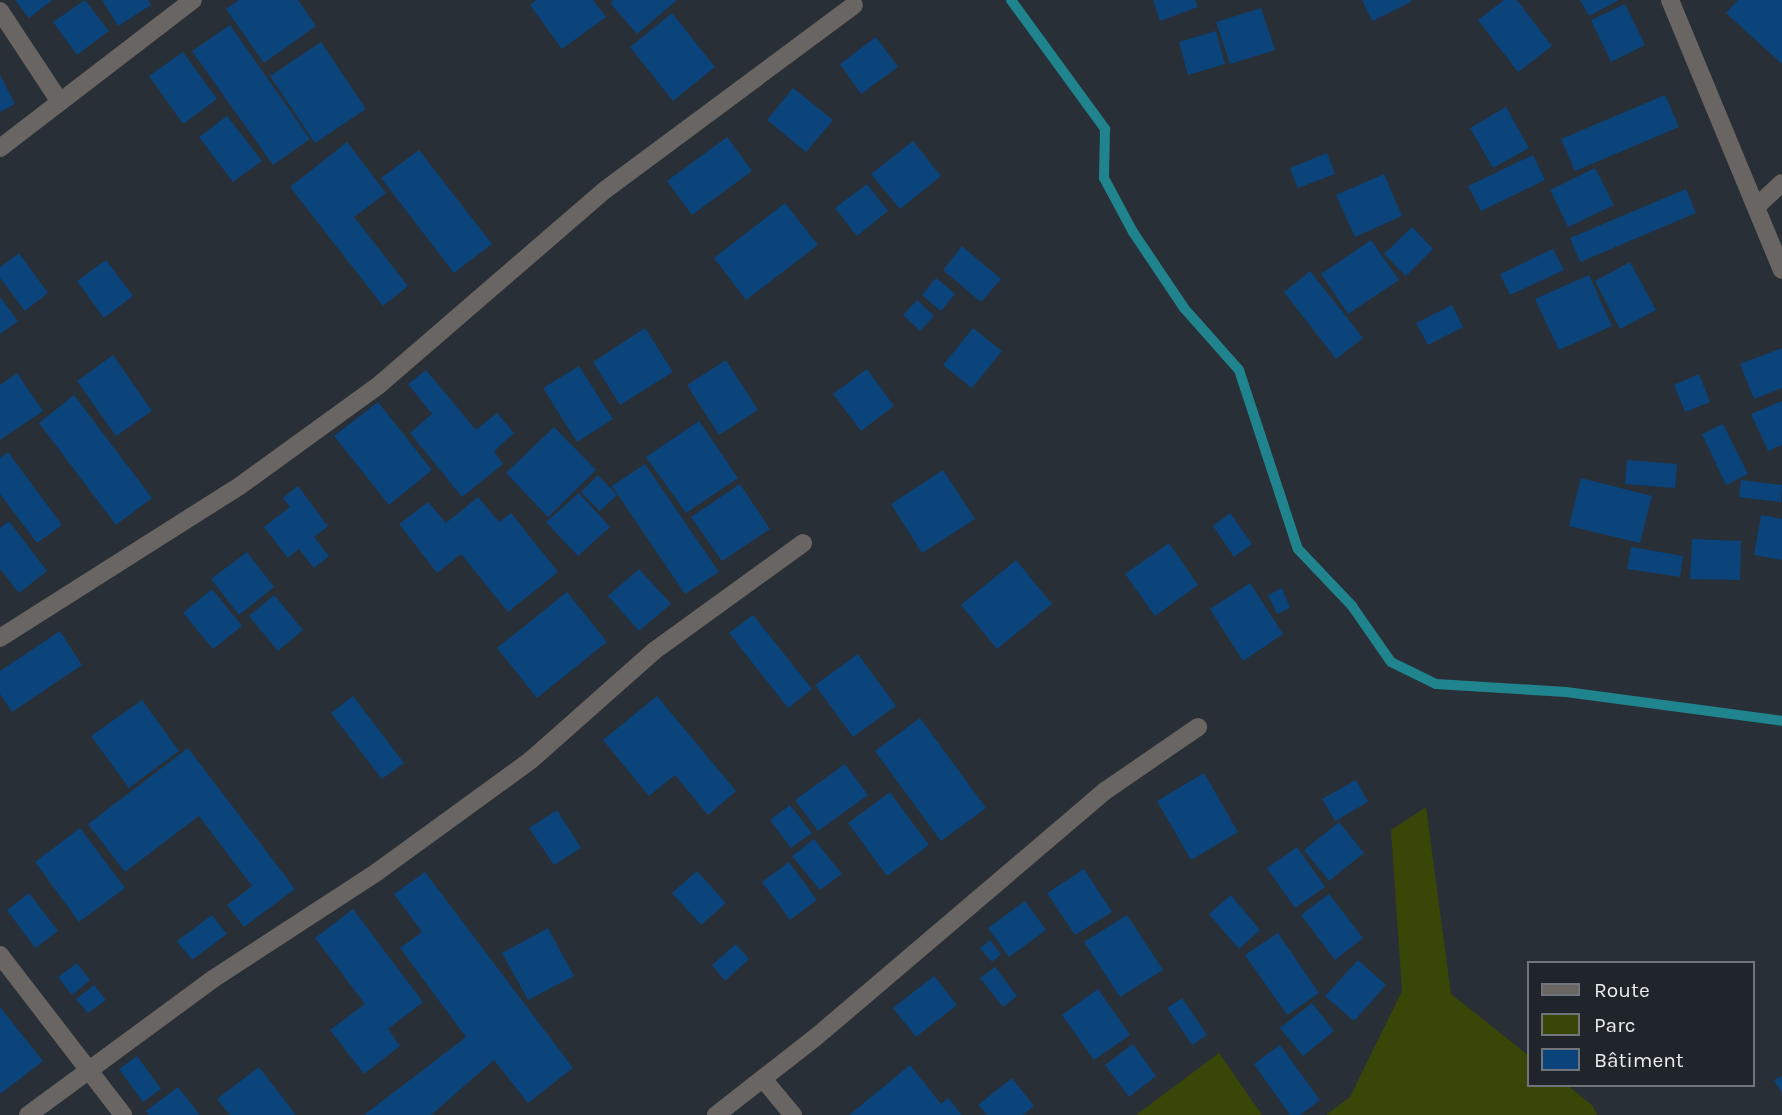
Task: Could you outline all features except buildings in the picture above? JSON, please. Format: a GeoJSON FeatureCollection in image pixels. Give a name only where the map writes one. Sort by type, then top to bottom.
{"type":"FeatureCollection","features":[{"type":"Feature","properties":{"kind":"street"},"geometry":{"type":"LineString","coordinates":[[0,148],[193,0]]}},
{"type":"Feature","properties":{"kind":"street"},"geometry":{"type":"LineString","coordinates":[[1670,0],[1782,270]]}},
{"type":"Feature","properties":{"kind":"street"},"geometry":{"type":"LineString","coordinates":[[0,638],[240,485],[379,385],[605,190],[854,5]]}},
{"type":"Feature","properties":{"kind":"street"},"geometry":{"type":"LineString","coordinates":[[0,11],[60,102]]}},
{"type":"Feature","properties":{"kind":"street"},"geometry":{"type":"LineString","coordinates":[[1756,207],[1782,183]]}},
{"type":"Feature","properties":{"kind":"street"},"geometry":{"type":"LineString","coordinates":[[28,1115],[213,979],[377,872],[531,760],[654,651],[803,543]]}},
{"type":"Feature","properties":{"kind":"street"},"geometry":{"type":"LineString","coordinates":[[716,1115],[763,1079],[1105,791],[1198,727]]}},
{"type":"Feature","properties":{"kind":"street"},"geometry":{"type":"LineString","coordinates":[[0,955],[122,1115]]}},
{"type":"Feature","properties":{"kind":"street"},"geometry":{"type":"LineString","coordinates":[[763,1079],[793,1115]]}},
{"type":"Feature","properties":{"kind":"green space"},"geometry":{"type":"Polygon","coordinates":[[[1426,807],[1451,994],[1526,1053],[1526,1087],[1569,1087],[1593,1106],[1597,1115],[1326,1115],[1350,1097],[1402,991],[1391,830],[1426,807]]]}},
{"type":"Feature","properties":{"kind":"green space"},"geometry":{"type":"Polygon","coordinates":[[[1219,1053],[1262,1115],[1136,1115],[1219,1053]]]}},
{"type":"Feature","properties":{"kind":"waterway"},"geometry":{"type":"LineString","coordinates":[[1011,0],[1105,129],[1104,178],[1133,232],[1184,308],[1239,370],[1298,549],[1352,606],[1391,662],[1436,684],[1566,692],[1782,721]]}}]}
